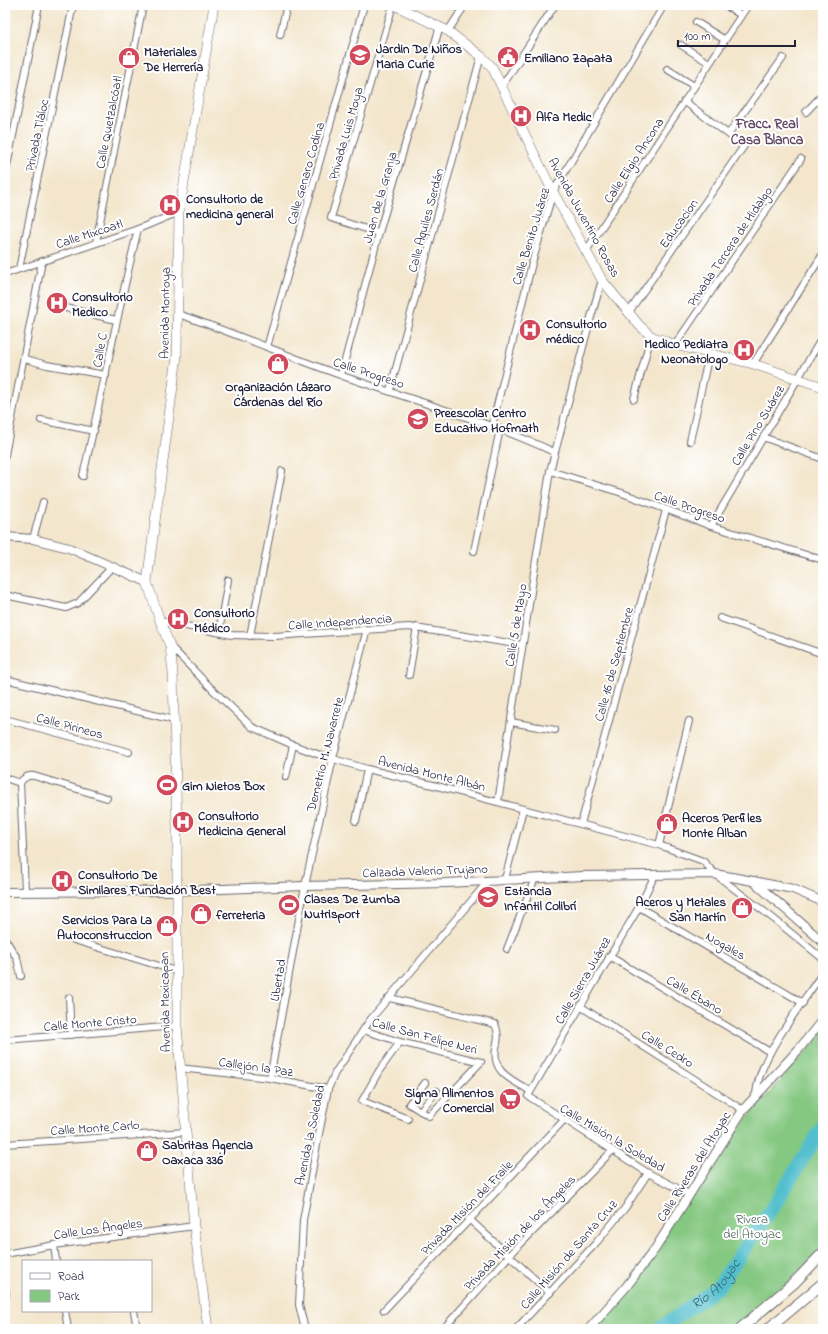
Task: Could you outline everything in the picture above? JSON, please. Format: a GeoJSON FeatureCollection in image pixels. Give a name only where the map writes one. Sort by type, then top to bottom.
{"type":"FeatureCollection","features":[{"type":"Feature","properties":{"kind":"main road","name":"Avenida Montoya"},"geometry":{"type":"LineString","coordinates":[[170,646],[147,582],[178,356],[179,212],[214,5]]}},
{"type":"Feature","properties":{"kind":"main road","name":"Avenida Juventino Rosas"},"geometry":{"type":"LineString","coordinates":[[394,5],[448,31],[481,56],[492,68],[553,192],[602,280],[630,312],[639,325],[651,336],[675,345],[753,364],[798,377],[823,387]]}},
{"type":"Feature","properties":{"kind":"main road","name":"Avenida Mexicapan"},"geometry":{"type":"LineString","coordinates":[[170,646],[173,673],[177,828],[176,971],[179,1068],[194,1226],[208,1329]]}},
{"type":"Feature","properties":{"kind":"main road"},"geometry":{"type":"LineString","coordinates":[[740,1329],[794,1283],[823,1253]]}},
{"type":"Feature","properties":{"kind":"main road"},"geometry":{"type":"LineString","coordinates":[[768,1329],[823,1283]]}},
{"type":"Feature","properties":{"kind":"street"},"geometry":{"type":"LineString","coordinates":[[5,176],[39,5]]}},
{"type":"Feature","properties":{"kind":"street","name":"Privada Tláloc"},"geometry":{"type":"LineString","coordinates":[[19,269],[73,5]]}},
{"type":"Feature","properties":{"kind":"street","name":"Calle Quetzalcóatl"},"geometry":{"type":"LineString","coordinates":[[96,242],[143,5]]}},
{"type":"Feature","properties":{"kind":"street"},"geometry":{"type":"LineString","coordinates":[[280,35],[287,5]]}},
{"type":"Feature","properties":{"kind":"street","name":"Calle Genaro Codina"},"geometry":{"type":"LineString","coordinates":[[267,346],[364,5]]}},
{"type":"Feature","properties":{"kind":"street","name":"Privada Luis Moya"},"geometry":{"type":"LineString","coordinates":[[379,233],[331,218],[394,5]]}},
{"type":"Feature","properties":{"kind":"street"},"geometry":{"type":"LineString","coordinates":[[448,31],[465,5]]}},
{"type":"Feature","properties":{"kind":"street"},"geometry":{"type":"LineString","coordinates":[[502,86],[555,5]]}},
{"type":"Feature","properties":{"kind":"street","name":"Calle Benito Juárez"},"geometry":{"type":"LineString","coordinates":[[492,426],[532,263],[553,192],[664,5]]}},
{"type":"Feature","properties":{"kind":"street"},"geometry":{"type":"LineString","coordinates":[[725,5],[741,16]]}},
{"type":"Feature","properties":{"kind":"street","name":"Calle Eligio Ancona"},"geometry":{"type":"LineString","coordinates":[[586,251],[748,5]]}},
{"type":"Feature","properties":{"kind":"street"},"geometry":{"type":"LineString","coordinates":[[696,22],[725,40]]}},
{"type":"Feature","properties":{"kind":"street","name":"Juan de la Granja"},"geometry":{"type":"LineString","coordinates":[[340,375],[379,233],[440,26]]}},
{"type":"Feature","properties":{"kind":"street"},"geometry":{"type":"LineString","coordinates":[[681,45],[709,63]]}},
{"type":"Feature","properties":{"kind":"street","name":"Calle Aquiles Serdán"},"geometry":{"type":"LineString","coordinates":[[390,390],[481,56]]}},
{"type":"Feature","properties":{"kind":"street"},"geometry":{"type":"LineString","coordinates":[[684,101],[729,133],[783,58]]}},
{"type":"Feature","properties":{"kind":"street"},"geometry":{"type":"LineString","coordinates":[[667,69],[694,86]]}},
{"type":"Feature","properties":{"kind":"street"},"geometry":{"type":"LineString","coordinates":[[806,112],[823,94]]}},
{"type":"Feature","properties":{"kind":"street","name":"Educacion"},"geometry":{"type":"LineString","coordinates":[[630,312],[744,146],[729,133]]}},
{"type":"Feature","properties":{"kind":"street","name":"Privada Tercera de Hidalgo"},"geometry":{"type":"LineString","coordinates":[[675,345],[801,159]]}},
{"type":"Feature","properties":{"kind":"street","name":"Calle Mixcoatl"},"geometry":{"type":"LineString","coordinates":[[5,274],[138,229],[179,212]]}},
{"type":"Feature","properties":{"kind":"street","name":"Calle C"},"geometry":{"type":"LineString","coordinates":[[83,476],[106,375],[116,320],[138,229]]}},
{"type":"Feature","properties":{"kind":"street"},"geometry":{"type":"LineString","coordinates":[[753,364],[823,254]]}},
{"type":"Feature","properties":{"kind":"street"},"geometry":{"type":"LineString","coordinates":[[5,455],[42,261]]}},
{"type":"Feature","properties":{"kind":"street"},"geometry":{"type":"LineString","coordinates":[[554,452],[602,280]]}},
{"type":"Feature","properties":{"kind":"street"},"geometry":{"type":"LineString","coordinates":[[62,307],[116,320]]}},
{"type":"Feature","properties":{"kind":"street","name":"Calle Progreso"},"geometry":{"type":"LineString","coordinates":[[178,314],[228,331],[340,375],[390,390],[492,426],[554,452]]}},
{"type":"Feature","properties":{"kind":"street"},"geometry":{"type":"LineString","coordinates":[[634,399],[651,336]]}},
{"type":"Feature","properties":{"kind":"street","name":"Calle Pino Suárez"},"geometry":{"type":"LineString","coordinates":[[711,526],[823,336]]}},
{"type":"Feature","properties":{"kind":"street"},"geometry":{"type":"LineString","coordinates":[[690,441],[709,354]]}},
{"type":"Feature","properties":{"kind":"street"},"geometry":{"type":"LineString","coordinates":[[24,359],[47,365],[106,375]]}},
{"type":"Feature","properties":{"kind":"street"},"geometry":{"type":"LineString","coordinates":[[41,420],[94,431]]}},
{"type":"Feature","properties":{"kind":"street"},"geometry":{"type":"LineString","coordinates":[[474,551],[500,429]]}},
{"type":"Feature","properties":{"kind":"street"},"geometry":{"type":"LineString","coordinates":[[763,437],[823,458]]}},
{"type":"Feature","properties":{"kind":"street","name":"Calle 5 de Mayo"},"geometry":{"type":"LineString","coordinates":[[498,802],[554,452]]}},
{"type":"Feature","properties":{"kind":"street"},"geometry":{"type":"LineString","coordinates":[[250,636],[282,471]]}},
{"type":"Feature","properties":{"kind":"street","name":"Calle Progreso"},"geometry":{"type":"LineString","coordinates":[[550,471],[622,493],[711,526],[823,560]]}},
{"type":"Feature","properties":{"kind":"street"},"geometry":{"type":"LineString","coordinates":[[34,540],[43,502]]}},
{"type":"Feature","properties":{"kind":"street","name":"Calle 16 de Septiembre"},"geometry":{"type":"LineString","coordinates":[[581,824],[666,510]]}},
{"type":"Feature","properties":{"kind":"street"},"geometry":{"type":"LineString","coordinates":[[5,537],[34,540],[69,548],[111,568],[147,582]]}},
{"type":"Feature","properties":{"kind":"street"},"geometry":{"type":"LineString","coordinates":[[5,595],[66,608],[78,603],[111,568]]}},
{"type":"Feature","properties":{"kind":"street"},"geometry":{"type":"LineString","coordinates":[[219,632],[228,580]]}},
{"type":"Feature","properties":{"kind":"street"},"geometry":{"type":"LineString","coordinates":[[720,618],[823,654]]}},
{"type":"Feature","properties":{"kind":"street","name":"Calle Independencia"},"geometry":{"type":"LineString","coordinates":[[160,621],[250,636],[274,636],[417,627],[522,645]]}},
{"type":"Feature","properties":{"kind":"street"},"geometry":{"type":"LineString","coordinates":[[409,675],[417,627]]}},
{"type":"Feature","properties":{"kind":"street","name":"Demetrio M. Navarrete"},"geometry":{"type":"LineString","coordinates":[[305,886],[333,758],[367,629]]}},
{"type":"Feature","properties":{"kind":"street","name":"Avenida Monte Albán"},"geometry":{"type":"LineString","coordinates":[[170,646],[212,689],[252,726],[293,745],[367,769],[658,845],[702,861],[715,874],[823,959]]}},
{"type":"Feature","properties":{"kind":"street"},"geometry":{"type":"LineString","coordinates":[[5,679],[174,720]]}},
{"type":"Feature","properties":{"kind":"street","name":"Calle Pirineos"},"geometry":{"type":"LineString","coordinates":[[5,719],[129,752]]}},
{"type":"Feature","properties":{"kind":"street"},"geometry":{"type":"LineString","coordinates":[[658,845],[689,721]]}},
{"type":"Feature","properties":{"kind":"street"},"geometry":{"type":"LineString","coordinates":[[511,722],[555,730]]}},
{"type":"Feature","properties":{"kind":"street"},"geometry":{"type":"LineString","coordinates":[[286,777],[293,745]]}},
{"type":"Feature","properties":{"kind":"street"},"geometry":{"type":"LineString","coordinates":[[356,821],[367,769]]}},
{"type":"Feature","properties":{"kind":"street"},"geometry":{"type":"LineString","coordinates":[[25,892],[20,783],[24,778],[29,775],[34,776],[107,798]]}},
{"type":"Feature","properties":{"kind":"street"},"geometry":{"type":"LineString","coordinates":[[5,778],[20,783]]}},
{"type":"Feature","properties":{"kind":"street"},"geometry":{"type":"LineString","coordinates":[[505,879],[523,809]]}},
{"type":"Feature","properties":{"kind":"street","name":"Calzada Valerio Trujano"},"geometry":{"type":"LineString","coordinates":[[5,892],[176,891],[446,883],[490,879],[715,874],[753,882],[823,942]]}},
{"type":"Feature","properties":{"kind":"street","name":"Calle Sierra Juárez"},"geometry":{"type":"LineString","coordinates":[[529,1094],[639,907],[655,875]]}},
{"type":"Feature","properties":{"kind":"street"},"geometry":{"type":"LineString","coordinates":[[507,948],[535,878]]}},
{"type":"Feature","properties":{"kind":"street","name":"Avenida la Soledad"},"geometry":{"type":"LineString","coordinates":[[305,1329],[299,1305],[303,1220],[328,1089],[335,1073],[364,1030],[490,879]]}},
{"type":"Feature","properties":{"kind":"street"},"geometry":{"type":"LineString","coordinates":[[753,882],[794,889],[823,902]]}},
{"type":"Feature","properties":{"kind":"street","name":"Libertad"},"geometry":{"type":"LineString","coordinates":[[270,1078],[305,886]]}},
{"type":"Feature","properties":{"kind":"street","name":"Nogales"},"geometry":{"type":"LineString","coordinates":[[639,907],[803,1003]]}},
{"type":"Feature","properties":{"kind":"street"},"geometry":{"type":"LineString","coordinates":[[5,939],[17,958],[21,976]]}},
{"type":"Feature","properties":{"kind":"street"},"geometry":{"type":"LineString","coordinates":[[74,940],[176,971]]}},
{"type":"Feature","properties":{"kind":"street","name":"Calle Ébano"},"geometry":{"type":"LineString","coordinates":[[609,956],[770,1052]]}},
{"type":"Feature","properties":{"kind":"street"},"geometry":{"type":"LineString","coordinates":[[756,1096],[758,1080],[770,1052],[823,972]]}},
{"type":"Feature","properties":{"kind":"street"},"geometry":{"type":"LineString","coordinates":[[69,998],[71,1035]]}},
{"type":"Feature","properties":{"kind":"street","name":"Calle Misión la Soledad"},"geometry":{"type":"LineString","coordinates":[[390,998],[495,1024],[499,1033],[495,1056],[496,1066],[501,1072],[564,1120],[648,1173],[689,1194]]}},
{"type":"Feature","properties":{"kind":"street","name":"Calle Cedro"},"geometry":{"type":"LineString","coordinates":[[580,1006],[744,1110]]}},
{"type":"Feature","properties":{"kind":"street","name":"Calle Riveras del Atoyac"},"geometry":{"type":"LineString","coordinates":[[589,1329],[626,1287],[655,1249],[744,1110],[799,1049],[823,1019]]}},
{"type":"Feature","properties":{"kind":"street","name":"Calle Monte Cristo"},"geometry":{"type":"LineString","coordinates":[[5,1040],[177,1026]]}},
{"type":"Feature","properties":{"kind":"street","name":"Calle San Felipe Neri"},"geometry":{"type":"LineString","coordinates":[[364,1030],[400,1042],[481,1062],[434,1113],[429,1116],[420,1111]]}},
{"type":"Feature","properties":{"kind":"street"},"geometry":{"type":"LineString","coordinates":[[400,1042],[379,1071],[362,1101],[408,1119]]}},
{"type":"Feature","properties":{"kind":"street","name":"Callejón la Paz"},"geometry":{"type":"LineString","coordinates":[[179,1068],[270,1078],[328,1089]]}},
{"type":"Feature","properties":{"kind":"street"},"geometry":{"type":"LineString","coordinates":[[425,1083],[409,1104],[420,1111],[437,1092]]}},
{"type":"Feature","properties":{"kind":"street","name":"Privada Misión del Fraile"},"geometry":{"type":"LineString","coordinates":[[384,1310],[564,1120]]}},
{"type":"Feature","properties":{"kind":"street","name":"Calle Monte Carlo"},"geometry":{"type":"LineString","coordinates":[[5,1144],[186,1132]]}},
{"type":"Feature","properties":{"kind":"street","name":"Privada Misión de los Ángeles"},"geometry":{"type":"LineString","coordinates":[[443,1329],[509,1256],[612,1151]]}},
{"type":"Feature","properties":{"kind":"street","name":"Calle Misión de Santa Cruz"},"geometry":{"type":"LineString","coordinates":[[516,1329],[596,1243],[625,1208],[648,1173]]}},
{"type":"Feature","properties":{"kind":"street"},"geometry":{"type":"LineString","coordinates":[[469,1219],[550,1293]]}},
{"type":"Feature","properties":{"kind":"street","name":"Calle Los Ángeles"},"geometry":{"type":"LineString","coordinates":[[5,1254],[54,1245],[194,1226]]}},
{"type":"Feature","properties":{"kind":"street"},"geometry":{"type":"LineString","coordinates":[[54,1245],[56,1260]]}},
{"type":"Feature","properties":{"kind":"street"},"geometry":{"type":"LineString","coordinates":[[65,1312],[68,1329]]}},
{"type":"Feature","properties":{"kind":"street"},"geometry":{"type":"LineString","coordinates":[[134,1312],[137,1329]]}},
{"type":"Feature","properties":{"kind":"green space","name":"Rivera del Atoyac"},"geometry":{"type":"Polygon","coordinates":[[[823,1025],[823,1249],[740,1329],[590,1329],[626,1287],[690,1193],[754,1110],[815,1042],[823,1025]]]}},
{"type":"Feature","properties":{"kind":"waterway","name":"Río Atoyac"},"geometry":{"type":"LineString","coordinates":[[660,1329],[718,1287],[774,1205],[823,1126]]}},
{"type":"Feature","properties":{"kind":"place","name":"Jardin De Niños Maria Curie"},"geometry":{"type":"Point","coordinates":[360,55]}},
{"type":"Feature","properties":{"kind":"place","name":"Emiliano Zapata"},"geometry":{"type":"Point","coordinates":[508,57]}},
{"type":"Feature","properties":{"kind":"place","name":"Materiales De Herrería"},"geometry":{"type":"Point","coordinates":[129,58]}},
{"type":"Feature","properties":{"kind":"place","name":"Alfa Medic"},"geometry":{"type":"Point","coordinates":[521,116]}},
{"type":"Feature","properties":{"kind":"place","name":"Consultorio de medicina general"},"geometry":{"type":"Point","coordinates":[170,205]}},
{"type":"Feature","properties":{"kind":"place","name":"Consultorio Medico"},"geometry":{"type":"Point","coordinates":[57,303]}},
{"type":"Feature","properties":{"kind":"place","name":"Consultorio médico"},"geometry":{"type":"Point","coordinates":[530,330]}},
{"type":"Feature","properties":{"kind":"place","name":"Medico Pediatra Neonatologo"},"geometry":{"type":"Point","coordinates":[744,350]}},
{"type":"Feature","properties":{"kind":"place","name":"Organización Lázaro Cárdenas del Río"},"geometry":{"type":"Point","coordinates":[278,364]}},
{"type":"Feature","properties":{"kind":"place","name":"Preescolar Centro Educativo Hofmath"},"geometry":{"type":"Point","coordinates":[418,419]}},
{"type":"Feature","properties":{"kind":"place","name":"Consultorio Médico"},"geometry":{"type":"Point","coordinates":[178,619]}},
{"type":"Feature","properties":{"kind":"place","name":"Gim Nietos Box"},"geometry":{"type":"Point","coordinates":[167,785]}},
{"type":"Feature","properties":{"kind":"place","name":"Consultorio Medicina General"},"geometry":{"type":"Point","coordinates":[183,822]}},
{"type":"Feature","properties":{"kind":"place","name":"Aceros Perfiles Monte Alban"},"geometry":{"type":"Point","coordinates":[667,824]}},
{"type":"Feature","properties":{"kind":"place","name":"Consultorio De Similares Fundación Best"},"geometry":{"type":"Point","coordinates":[62,881]}},
{"type":"Feature","properties":{"kind":"place","name":"Estancia Infantil Colibrí"},"geometry":{"type":"Point","coordinates":[488,897]}},
{"type":"Feature","properties":{"kind":"place","name":"Clases De Zumba Nutrisport"},"geometry":{"type":"Point","coordinates":[289,905]}},
{"type":"Feature","properties":{"kind":"place","name":"Aceros y Metales San Martín"},"geometry":{"type":"Point","coordinates":[742,908]}},
{"type":"Feature","properties":{"kind":"place","name":"ferreteria"},"geometry":{"type":"Point","coordinates":[201,914]}},
{"type":"Feature","properties":{"kind":"place","name":"Servicios Para La Autoconstruccion"},"geometry":{"type":"Point","coordinates":[167,926]}},
{"type":"Feature","properties":{"kind":"place","name":"Sigma Alimentos Comercial"},"geometry":{"type":"Point","coordinates":[510,1099]}},
{"type":"Feature","properties":{"kind":"place","name":"Sabritas Agencia Oaxaca 336"},"geometry":{"type":"Point","coordinates":[147,1151]}},
{"type":"Feature","properties":{"kind":"district","name":"Fracc. Real Casa Blanca"},"geometry":{"type":"Point","coordinates":[767,132]}}]}
